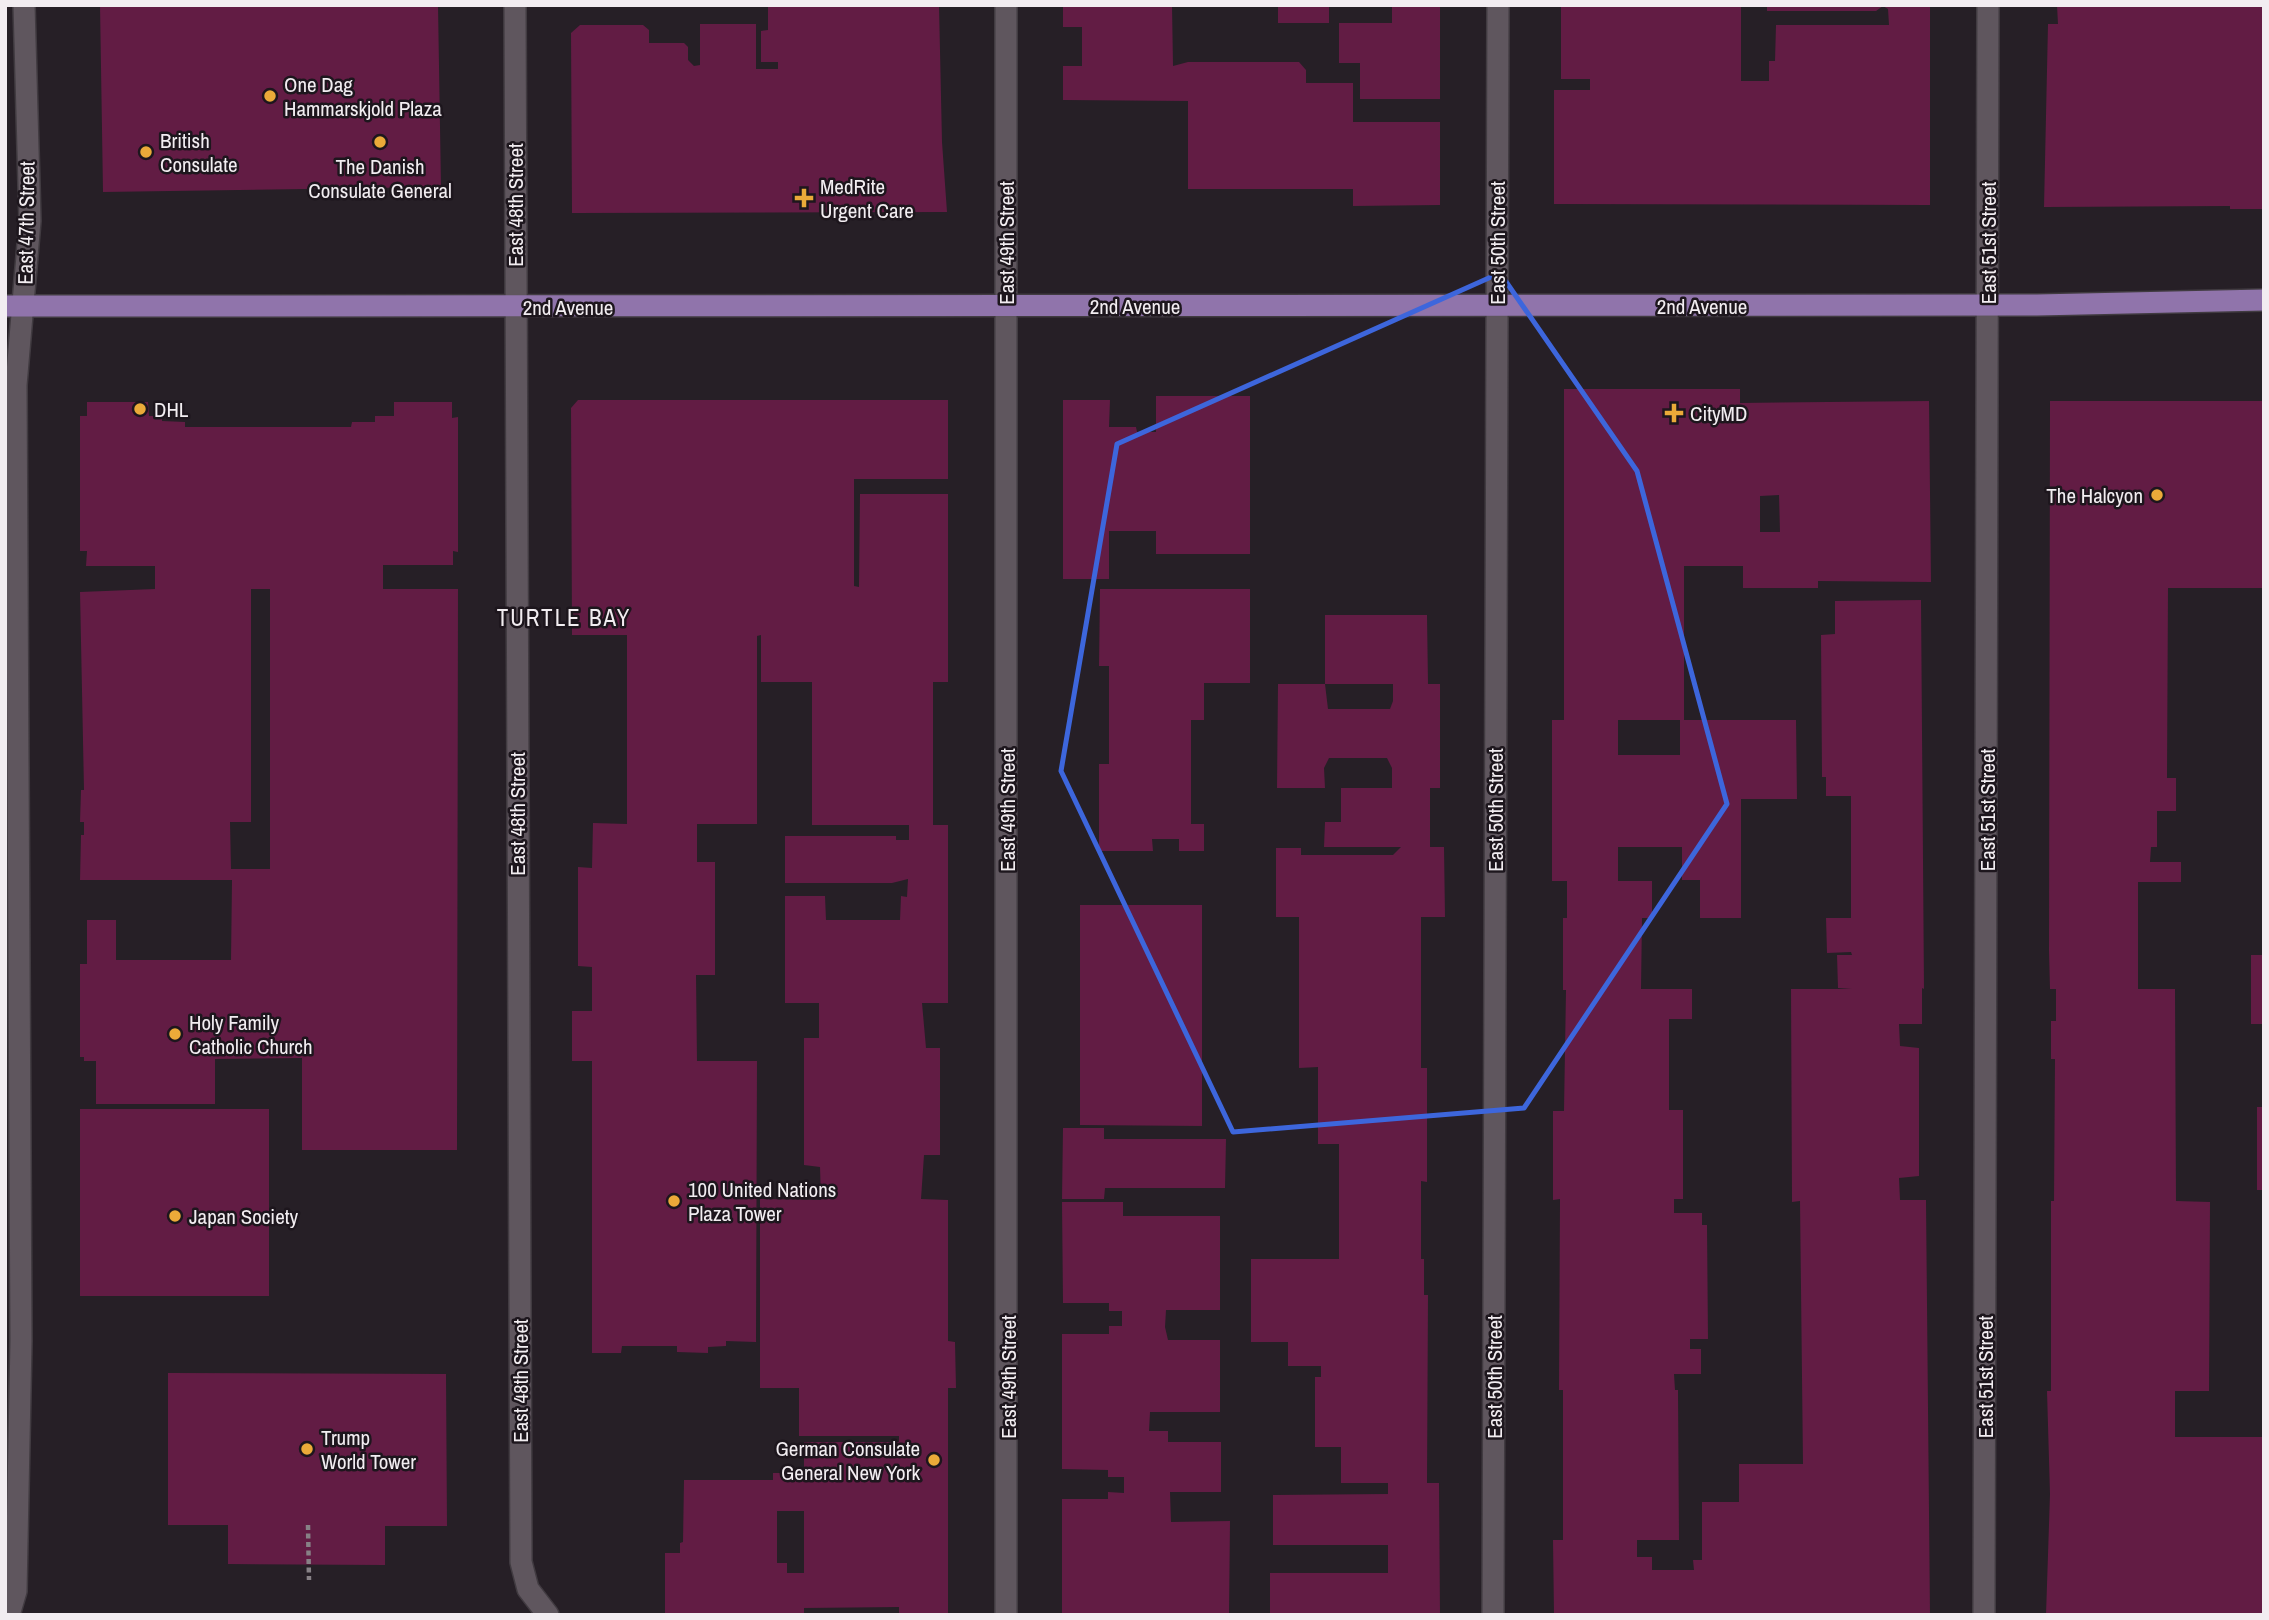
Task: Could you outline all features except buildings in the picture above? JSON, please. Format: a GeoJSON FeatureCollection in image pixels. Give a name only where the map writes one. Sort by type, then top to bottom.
{"type":"FeatureCollection","features":[{"type":"Feature","properties":{"kind":"main road","name":"2nd Avenue"},"geometry":{"type":"LineString","coordinates":[[14,305],[1988,305],[2264,300]]}},
{"type":"Feature","properties":{"kind":"street","name":"East 47th Street"},"geometry":{"type":"LineString","coordinates":[[9,1615],[16,1591],[21,1341],[14,305],[30,221],[24,5]]}},
{"type":"Feature","properties":{"kind":"street","name":"East 48th Street"},"geometry":{"type":"LineString","coordinates":[[515,5],[521,1562],[522,1577],[528,1589],[548,1615]]}},
{"type":"Feature","properties":{"kind":"street","name":"East 49th Street"},"geometry":{"type":"LineString","coordinates":[[1006,5],[1006,1615]]}},
{"type":"Feature","properties":{"kind":"street","name":"East 50th Street"},"geometry":{"type":"LineString","coordinates":[[1493,1615],[1499,5]]}},
{"type":"Feature","properties":{"kind":"street","name":"East 51st Street"},"geometry":{"type":"LineString","coordinates":[[1984,1615],[1988,5]]}},
{"type":"Feature","properties":{"kind":"path"},"geometry":{"type":"LineString","coordinates":[[308,1525],[309,1580]]}},
{"type":"Feature","properties":{"kind":"highlighted area"},"geometry":{"type":"Polygon","coordinates":[[[1500,273],[1637,471],[1727,804],[1524,1108],[1233,1132],[1061,771],[1117,444],[1500,273]]]}},
{"type":"Feature","properties":{"kind":"place","name":"One Dag Hammarskjold Plaza"},"geometry":{"type":"Point","coordinates":[270,96]}},
{"type":"Feature","properties":{"kind":"place","name":"The Danish Consulate General"},"geometry":{"type":"Point","coordinates":[380,142]}},
{"type":"Feature","properties":{"kind":"place","name":"British Consulate"},"geometry":{"type":"Point","coordinates":[146,152]}},
{"type":"Feature","properties":{"kind":"place","name":"MedRite Urgent Care"},"geometry":{"type":"Point","coordinates":[804,198]}},
{"type":"Feature","properties":{"kind":"place","name":"DHL"},"geometry":{"type":"Point","coordinates":[140,409]}},
{"type":"Feature","properties":{"kind":"place","name":"CityMD"},"geometry":{"type":"Point","coordinates":[1674,413]}},
{"type":"Feature","properties":{"kind":"place","name":"The Halcyon"},"geometry":{"type":"Point","coordinates":[2157,495]}},
{"type":"Feature","properties":{"kind":"place","name":"Holy Family Catholic Church"},"geometry":{"type":"Point","coordinates":[175,1034]}},
{"type":"Feature","properties":{"kind":"place","name":"100 United Nations Plaza Tower"},"geometry":{"type":"Point","coordinates":[674,1201]}},
{"type":"Feature","properties":{"kind":"place","name":"Japan Society"},"geometry":{"type":"Point","coordinates":[175,1216]}},
{"type":"Feature","properties":{"kind":"place","name":"Trump World Tower"},"geometry":{"type":"Point","coordinates":[307,1449]}},
{"type":"Feature","properties":{"kind":"place","name":"German Consulate General New York"},"geometry":{"type":"Point","coordinates":[934,1460]}},
{"type":"Feature","properties":{"kind":"district","name":"TURTLE BAY"},"geometry":{"type":"Point","coordinates":[564,617]}}]}
